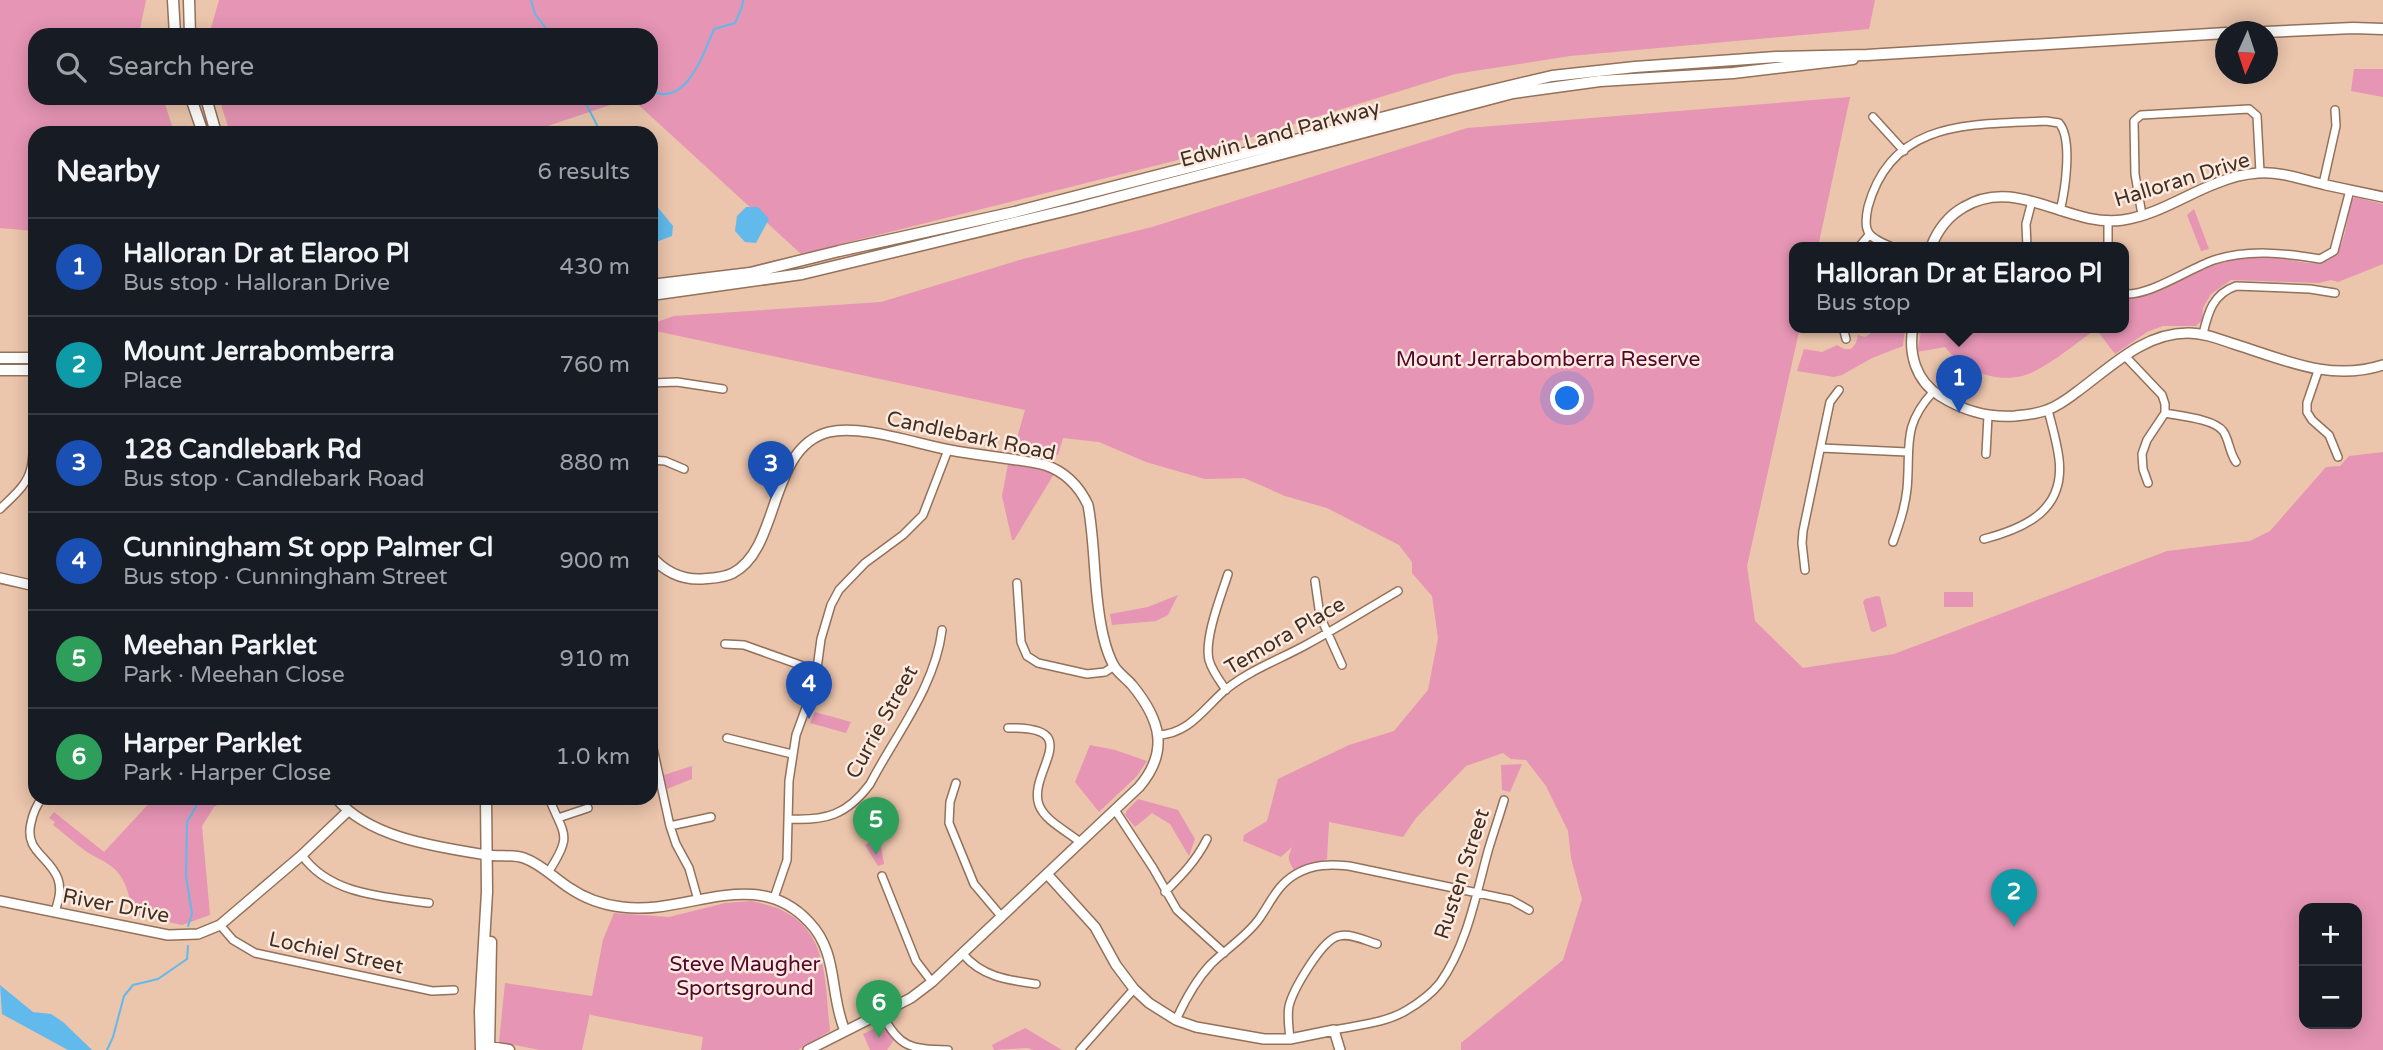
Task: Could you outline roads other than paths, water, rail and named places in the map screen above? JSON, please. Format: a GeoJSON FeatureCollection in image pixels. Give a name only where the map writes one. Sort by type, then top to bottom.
{"type":"FeatureCollection","features":[{"type":"Feature","properties":{"kind":"main road"},"geometry":{"type":"LineString","coordinates":[[173,0],[175,28]]}},
{"type":"Feature","properties":{"kind":"main road"},"geometry":{"type":"LineString","coordinates":[[189,0],[190,28]]}},
{"type":"Feature","properties":{"kind":"main road"},"geometry":{"type":"LineString","coordinates":[[2278,31],[2353,27],[2383,29]]}},
{"type":"Feature","properties":{"kind":"main road","name":"Edwin Land Parkway"},"geometry":{"type":"LineString","coordinates":[[658,284],[750,273],[1015,212],[1552,76],[1776,57],[2215,34]]}},
{"type":"Feature","properties":{"kind":"main road","name":"Edwin Land Parkway"},"geometry":{"type":"LineString","coordinates":[[658,294],[802,274],[880,253],[1076,208],[1513,93],[1600,81],[1733,74],[1926,51]]}},
{"type":"Feature","properties":{"kind":"main road"},"geometry":{"type":"LineString","coordinates":[[193,105],[201,126]]}},
{"type":"Feature","properties":{"kind":"main road"},"geometry":{"type":"LineString","coordinates":[[208,105],[214,126]]}},
{"type":"Feature","properties":{"kind":"main road"},"geometry":{"type":"LineString","coordinates":[[0,358],[28,358]]}},
{"type":"Feature","properties":{"kind":"main road"},"geometry":{"type":"LineString","coordinates":[[0,370],[28,370]]}},
{"type":"Feature","properties":{"kind":"main road"},"geometry":{"type":"LineString","coordinates":[[486,805],[487,892],[491,939],[486,985],[485,1048],[509,1050]]}},
{"type":"Feature","properties":{"kind":"street"},"geometry":{"type":"LineString","coordinates":[[2142,215],[2135,174],[2134,131],[2134,121],[2141,115],[2249,109],[2257,116],[2260,172]]}},
{"type":"Feature","properties":{"kind":"street"},"geometry":{"type":"LineString","coordinates":[[2323,184],[2336,126],[2335,110]]}},
{"type":"Feature","properties":{"kind":"street"},"geometry":{"type":"LineString","coordinates":[[1873,117],[1904,151]]}},
{"type":"Feature","properties":{"kind":"street"},"geometry":{"type":"LineString","coordinates":[[1883,242],[1870,235],[1866,219],[1874,190],[1885,171],[1904,151],[1926,136],[1954,127],[2057,122],[2065,133],[2067,178],[2060,211]]}},
{"type":"Feature","properties":{"kind":"street","name":"Halloran Drive"},"geometry":{"type":"LineString","coordinates":[[1934,242],[1943,224],[1969,204],[1980,199],[2004,195],[2032,201],[2076,217],[2108,221],[2162,209],[2215,184],[2260,172],[2281,174],[2383,197]]}},
{"type":"Feature","properties":{"kind":"street"},"geometry":{"type":"LineString","coordinates":[[2129,293],[2143,291],[2190,269],[2239,254],[2259,252],[2326,258],[2334,251],[2350,190]]}},
{"type":"Feature","properties":{"kind":"street"},"geometry":{"type":"LineString","coordinates":[[2026,242],[2026,224],[2032,201]]}},
{"type":"Feature","properties":{"kind":"street"},"geometry":{"type":"LineString","coordinates":[[2108,221],[2108,242]]}},
{"type":"Feature","properties":{"kind":"street"},"geometry":{"type":"LineString","coordinates":[[1862,242],[1870,235]]}},
{"type":"Feature","properties":{"kind":"street"},"geometry":{"type":"LineString","coordinates":[[2203,334],[2213,302],[2226,290],[2236,286],[2310,289],[2335,293]]}},
{"type":"Feature","properties":{"kind":"street"},"geometry":{"type":"LineString","coordinates":[[1844,333],[1846,339]]}},
{"type":"Feature","properties":{"kind":"street"},"geometry":{"type":"LineString","coordinates":[[1912,333],[1914,362],[1933,392],[1952,404],[1988,416],[2023,415],[2048,410],[2148,341],[2162,336],[2203,334],[2318,371],[2348,373],[2383,365]]}},
{"type":"Feature","properties":{"kind":"street"},"geometry":{"type":"LineString","coordinates":[[2125,356],[2162,395],[2165,413],[2147,440],[2142,454],[2148,483]]}},
{"type":"Feature","properties":{"kind":"street"},"geometry":{"type":"LineString","coordinates":[[2318,371],[2306,403],[2307,412],[2329,435],[2338,457]]}},
{"type":"Feature","properties":{"kind":"street"},"geometry":{"type":"LineString","coordinates":[[658,383],[677,382],[723,390]]}},
{"type":"Feature","properties":{"kind":"street"},"geometry":{"type":"LineString","coordinates":[[1805,570],[1802,539],[1830,402],[1839,390]]}},
{"type":"Feature","properties":{"kind":"street"},"geometry":{"type":"LineString","coordinates":[[1893,542],[1905,503],[1907,441],[1913,421],[1933,392]]}},
{"type":"Feature","properties":{"kind":"street"},"geometry":{"type":"LineString","coordinates":[[1984,539],[2027,524],[2042,512],[2053,496],[2060,464],[2048,410]]}},
{"type":"Feature","properties":{"kind":"street"},"geometry":{"type":"LineString","coordinates":[[2165,413],[2216,425],[2224,432],[2236,462]]}},
{"type":"Feature","properties":{"kind":"street"},"geometry":{"type":"LineString","coordinates":[[1986,454],[1988,416]]}},
{"type":"Feature","properties":{"kind":"street","name":"Candlebark Road"},"geometry":{"type":"LineString","coordinates":[[658,562],[665,569],[693,580],[734,573],[747,562],[760,544],[779,490],[797,453],[828,432],[850,431],[1045,465],[1064,475],[1083,494],[1088,505],[1103,637],[1114,666],[1151,711],[1158,736]]}},
{"type":"Feature","properties":{"kind":"street"},"geometry":{"type":"LineString","coordinates":[[1821,448],[1907,452]]}},
{"type":"Feature","properties":{"kind":"street"},"geometry":{"type":"LineString","coordinates":[[774,898],[788,860],[792,754],[812,692],[821,639],[831,605],[839,590],[865,563],[903,535],[923,514],[948,450]]}},
{"type":"Feature","properties":{"kind":"street"},"geometry":{"type":"LineString","coordinates":[[658,460],[684,469]]}},
{"type":"Feature","properties":{"kind":"street"},"geometry":{"type":"LineString","coordinates":[[0,509],[22,489],[28,473]]}},
{"type":"Feature","properties":{"kind":"street"},"geometry":{"type":"LineString","coordinates":[[1226,690],[1211,666],[1208,651],[1215,615],[1228,574]]}},
{"type":"Feature","properties":{"kind":"street"},"geometry":{"type":"LineString","coordinates":[[0,578],[28,584]]}},
{"type":"Feature","properties":{"kind":"street"},"geometry":{"type":"LineString","coordinates":[[1315,581],[1320,616],[1342,664]]}},
{"type":"Feature","properties":{"kind":"street"},"geometry":{"type":"LineString","coordinates":[[1017,583],[1021,642],[1027,656],[1038,663],[1087,674],[1105,672],[1114,666]]}},
{"type":"Feature","properties":{"kind":"street","name":"Temora Place"},"geometry":{"type":"LineString","coordinates":[[1158,736],[1186,728],[1226,690],[1398,591]]}},
{"type":"Feature","properties":{"kind":"street","name":"Currie Street"},"geometry":{"type":"LineString","coordinates":[[788,819],[820,819],[846,810],[860,797],[925,685],[940,649],[942,630]]}},
{"type":"Feature","properties":{"kind":"street"},"geometry":{"type":"LineString","coordinates":[[725,644],[743,645],[817,671]]}},
{"type":"Feature","properties":{"kind":"street"},"geometry":{"type":"LineString","coordinates":[[1008,728],[1035,729],[1048,740],[1049,754],[1038,797],[1040,806],[1047,817],[1080,842]]}},
{"type":"Feature","properties":{"kind":"street"},"geometry":{"type":"LineString","coordinates":[[808,1050],[882,1014],[911,998],[932,982],[1146,778],[1155,758],[1158,736]]}},
{"type":"Feature","properties":{"kind":"street"},"geometry":{"type":"LineString","coordinates":[[727,738],[792,754]]}},
{"type":"Feature","properties":{"kind":"street"},"geometry":{"type":"LineString","coordinates":[[658,771],[670,826],[693,878],[698,900]]}},
{"type":"Feature","properties":{"kind":"street"},"geometry":{"type":"LineString","coordinates":[[956,783],[950,802],[949,823],[974,884],[1001,916]]}},
{"type":"Feature","properties":{"kind":"street","name":"Rusten Street"},"geometry":{"type":"LineString","coordinates":[[1047,874],[1095,927],[1116,965],[1134,989],[1149,1003],[1176,1020],[1196,1027],[1264,1039],[1290,1040],[1381,1020],[1404,1012],[1424,999],[1440,982],[1479,892],[1504,800]]}},
{"type":"Feature","properties":{"kind":"street"},"geometry":{"type":"LineString","coordinates":[[38,805],[29,833],[34,848],[58,879],[60,895],[55,912]]}},
{"type":"Feature","properties":{"kind":"street"},"geometry":{"type":"LineString","coordinates":[[342,805],[369,825],[383,831],[487,855],[519,857],[549,871],[585,897],[613,906],[634,909],[662,908],[742,893],[774,898],[810,922],[823,941],[832,965],[836,1003],[845,1031]]}},
{"type":"Feature","properties":{"kind":"street"},"geometry":{"type":"LineString","coordinates":[[549,871],[563,851],[564,844],[564,834],[552,805]]}},
{"type":"Feature","properties":{"kind":"street"},"geometry":{"type":"LineString","coordinates":[[558,818],[588,808]]}},
{"type":"Feature","properties":{"kind":"street"},"geometry":{"type":"LineString","coordinates":[[1115,810],[1177,910],[1224,953]]}},
{"type":"Feature","properties":{"kind":"street","name":"River Drive"},"geometry":{"type":"LineString","coordinates":[[0,901],[167,935],[190,935],[220,925],[302,855],[348,811]]}},
{"type":"Feature","properties":{"kind":"street"},"geometry":{"type":"LineString","coordinates":[[670,826],[711,817]]}},
{"type":"Feature","properties":{"kind":"street"},"geometry":{"type":"LineString","coordinates":[[1165,892],[1188,869],[1207,839]]}},
{"type":"Feature","properties":{"kind":"street"},"geometry":{"type":"LineString","coordinates":[[302,855],[310,867],[338,884],[374,895],[429,903]]}},
{"type":"Feature","properties":{"kind":"street"},"geometry":{"type":"LineString","coordinates":[[1176,1020],[1195,985],[1210,965],[1258,920],[1280,886],[1297,874],[1316,866],[1349,866],[1479,892],[1511,900],[1529,910]]}},
{"type":"Feature","properties":{"kind":"street"},"geometry":{"type":"LineString","coordinates":[[882,876],[916,961],[932,982]]}},
{"type":"Feature","properties":{"kind":"street","name":"Lochiel Street"},"geometry":{"type":"LineString","coordinates":[[220,925],[228,936],[240,945],[266,957],[432,991],[454,990]]}},
{"type":"Feature","properties":{"kind":"street"},"geometry":{"type":"LineString","coordinates":[[1290,1040],[1288,1013],[1292,999],[1325,944],[1334,937],[1343,935],[1377,944]]}},
{"type":"Feature","properties":{"kind":"street"},"geometry":{"type":"LineString","coordinates":[[962,954],[972,964],[992,975],[1036,984]]}},
{"type":"Feature","properties":{"kind":"street"},"geometry":{"type":"LineString","coordinates":[[1080,1050],[1134,989]]}},
{"type":"Feature","properties":{"kind":"street"},"geometry":{"type":"LineString","coordinates":[[882,1014],[889,1027],[906,1045],[918,1049],[948,1050]]}},
{"type":"Feature","properties":{"kind":"street"},"geometry":{"type":"LineString","coordinates":[[1334,1030],[1340,1050]]}},
{"type":"Feature","properties":{"kind":"water"},"geometry":{"type":"Polygon","coordinates":[[[746,207],[758,207],[769,219],[756,243],[745,242],[735,231],[737,216],[746,207]]]}},
{"type":"Feature","properties":{"kind":"water"},"geometry":{"type":"Polygon","coordinates":[[[658,208],[673,226],[672,236],[658,241],[658,208]]]}},
{"type":"Feature","properties":{"kind":"water"},"geometry":{"type":"Polygon","coordinates":[[[0,985],[33,1012],[51,1014],[63,1022],[92,1050],[68,1050],[2,1014],[0,985]]]}},
{"type":"Feature","properties":{"kind":"waterway"},"geometry":{"type":"LineString","coordinates":[[531,0],[535,14],[546,28]]}},
{"type":"Feature","properties":{"kind":"waterway"},"geometry":{"type":"LineString","coordinates":[[658,93],[674,92],[684,85],[699,64],[714,29],[735,23],[743,0]]}},
{"type":"Feature","properties":{"kind":"waterway"},"geometry":{"type":"LineString","coordinates":[[587,105],[597,126]]}},
{"type":"Feature","properties":{"kind":"waterway"},"geometry":{"type":"LineString","coordinates":[[188,926],[192,914],[186,876],[187,822],[197,805]]}},
{"type":"Feature","properties":{"kind":"waterway"},"geometry":{"type":"LineString","coordinates":[[107,1050],[124,996],[133,985],[158,979],[187,959],[188,946]]}},
{"type":"Feature","properties":{"kind":"place","name":"Halloran Dr at Elaroo Pl"},"geometry":{"type":"Point","coordinates":[1959,413]}},
{"type":"Feature","properties":{"kind":"place","name":"128 Candlebark Rd"},"geometry":{"type":"Point","coordinates":[771,499]}},
{"type":"Feature","properties":{"kind":"place","name":"Cunningham St opp Palmer Cl"},"geometry":{"type":"Point","coordinates":[809,719]}},
{"type":"Feature","properties":{"kind":"place","name":"Meehan Parklet"},"geometry":{"type":"Point","coordinates":[876,855]}},
{"type":"Feature","properties":{"kind":"place","name":"Mount Jerrabomberra"},"geometry":{"type":"Point","coordinates":[2014,927]}},
{"type":"Feature","properties":{"kind":"place","name":"Harper Parklet"},"geometry":{"type":"Point","coordinates":[879,1038]}},
{"type":"Feature","properties":{"kind":"park label","name":"Mount Jerrabomberra Reserve"},"geometry":{"type":"Point","coordinates":[1548,359]}},
{"type":"Feature","properties":{"kind":"park label","name":"Steve Maugher Sportsground"},"geometry":{"type":"Point","coordinates":[745,976]}}]}
